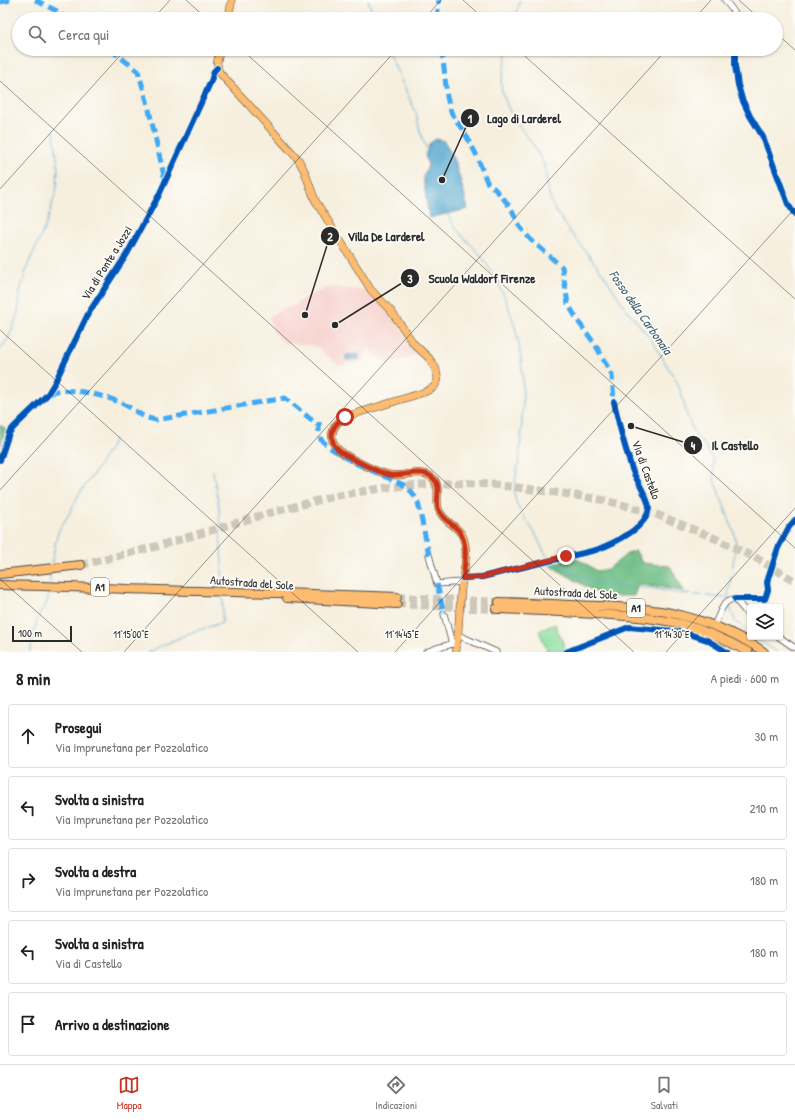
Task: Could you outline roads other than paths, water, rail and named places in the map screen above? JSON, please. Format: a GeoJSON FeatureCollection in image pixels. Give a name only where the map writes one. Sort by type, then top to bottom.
{"type":"FeatureCollection","features":[{"type":"Feature","properties":{"kind":"highway","name":"A1"},"geometry":{"type":"LineString","coordinates":[[0,574],[81,565]]}},
{"type":"Feature","properties":{"kind":"highway","name":"Autostrada del Sole"},"geometry":{"type":"LineString","coordinates":[[0,585],[285,592],[397,600]]}},
{"type":"Feature","properties":{"kind":"highway","name":"Autostrada del Sole"},"geometry":{"type":"LineString","coordinates":[[748,652],[706,632],[681,624],[649,618],[542,611],[498,606],[632,608],[666,612],[700,621],[724,630],[754,645],[764,652]]}},
{"type":"Feature","properties":{"kind":"main road"},"geometry":{"type":"LineString","coordinates":[[229,12],[232,0]]}},
{"type":"Feature","properties":{"kind":"main road"},"geometry":{"type":"LineString","coordinates":[[218,56],[217,68],[226,80],[298,159],[316,200],[371,290],[391,311],[414,344],[426,355],[436,369],[438,380],[432,388],[425,392],[345,417],[335,426],[332,432],[332,439],[334,446],[340,451],[386,474],[396,476],[422,473],[434,479],[439,489],[437,502],[440,512],[443,517],[457,528],[463,538],[465,554],[458,635],[455,647]]}},
{"type":"Feature","properties":{"kind":"street"},"geometry":{"type":"LineString","coordinates":[[725,0],[734,12]]}},
{"type":"Feature","properties":{"kind":"street"},"geometry":{"type":"LineString","coordinates":[[735,56],[734,66],[742,99],[750,116],[763,137],[788,204],[795,215]]}},
{"type":"Feature","properties":{"kind":"street","name":"Via di Ponte a Jozzi"},"geometry":{"type":"LineString","coordinates":[[0,460],[9,433],[47,395],[55,382],[88,314],[127,254],[159,195],[211,81],[214,71],[217,68]]}},
{"type":"Feature","properties":{"kind":"street","name":"Via di Castello"},"geometry":{"type":"LineString","coordinates":[[429,555],[437,584],[482,577],[566,556],[580,554],[607,546],[629,534],[644,520],[649,507],[632,467],[614,402]]}},
{"type":"Feature","properties":{"kind":"street"},"geometry":{"type":"LineString","coordinates":[[716,621],[725,602],[732,599],[765,599],[768,590],[767,582],[778,548],[789,527],[795,520]]}},
{"type":"Feature","properties":{"kind":"street"},"geometry":{"type":"LineString","coordinates":[[732,599],[747,614]]}},
{"type":"Feature","properties":{"kind":"street"},"geometry":{"type":"LineString","coordinates":[[426,652],[436,648],[455,647],[444,614]]}},
{"type":"Feature","properties":{"kind":"street"},"geometry":{"type":"LineString","coordinates":[[566,652],[629,627],[683,632],[708,640],[727,652]]}},
{"type":"Feature","properties":{"kind":"street"},"geometry":{"type":"LineString","coordinates":[[458,635],[496,652]]}},
{"type":"Feature","properties":{"kind":"street"},"geometry":{"type":"LineString","coordinates":[[783,640],[795,648]]}},
{"type":"Feature","properties":{"kind":"water"},"geometry":{"type":"Polygon","coordinates":[[[436,139],[444,141],[449,149],[459,174],[468,209],[429,218],[423,177],[428,166],[425,155],[430,143],[436,139]]]}},
{"type":"Feature","properties":{"kind":"water"},"geometry":{"type":"Polygon","coordinates":[[[359,354],[360,359],[346,360],[346,355],[359,354]]]}},
{"type":"Feature","properties":{"kind":"waterway"},"geometry":{"type":"LineString","coordinates":[[368,0],[372,12]]}},
{"type":"Feature","properties":{"kind":"waterway","name":"Fosso della Carbonaia"},"geometry":{"type":"LineString","coordinates":[[517,12],[520,0]]}},
{"type":"Feature","properties":{"kind":"waterway"},"geometry":{"type":"LineString","coordinates":[[390,56],[416,113],[420,131],[427,150]]}},
{"type":"Feature","properties":{"kind":"waterway","name":"Fosso della Carbonaia"},"geometry":{"type":"LineString","coordinates":[[507,56],[501,83],[502,91],[508,108],[520,128],[532,143],[544,165],[550,199],[555,210],[604,275],[624,306],[651,339],[678,384],[685,410],[694,433],[706,447],[713,459],[714,480],[734,532],[736,544],[728,598]]}},
{"type":"Feature","properties":{"kind":"waterway"},"geometry":{"type":"LineString","coordinates":[[0,350],[9,337],[17,316],[20,292],[27,267],[47,222],[57,188],[58,167],[54,131]]}},
{"type":"Feature","properties":{"kind":"waterway"},"geometry":{"type":"LineString","coordinates":[[448,214],[454,226],[490,268],[504,295],[514,324],[518,339],[523,391],[521,438],[515,497],[520,510],[535,533],[541,547],[550,559]]}},
{"type":"Feature","properties":{"kind":"waterway"},"geometry":{"type":"LineString","coordinates":[[51,565],[59,530],[79,494],[95,472],[114,439]]}},
{"type":"Feature","properties":{"kind":"waterway","name":"Autostrada del Sole"},"geometry":{"type":"LineString","coordinates":[[213,471],[219,507],[223,587]]}},
{"type":"Feature","properties":{"kind":"waterway"},"geometry":{"type":"LineString","coordinates":[[554,562],[578,576],[597,583],[625,587],[651,588],[678,593],[727,598]]}},
{"type":"Feature","properties":{"kind":"waterway"},"geometry":{"type":"LineString","coordinates":[[50,572],[50,583]]}},
{"type":"Feature","properties":{"kind":"waterway"},"geometry":{"type":"LineString","coordinates":[[30,652],[36,623],[40,613],[47,603],[50,590]]}},
{"type":"Feature","properties":{"kind":"waterway"},"geometry":{"type":"LineString","coordinates":[[148,652],[192,632],[222,623],[223,595]]}},
{"type":"Feature","properties":{"kind":"waterway","name":"Fosso della Carbonaia"},"geometry":{"type":"LineString","coordinates":[[729,603],[735,621],[747,631]]}},
{"type":"Feature","properties":{"kind":"waterway","name":"Fosso della Carbonaia"},"geometry":{"type":"LineString","coordinates":[[758,640],[777,652]]}},
{"type":"Feature","properties":{"kind":"tunnel"},"geometry":{"type":"LineString","coordinates":[[81,565],[158,546],[273,512],[335,496],[390,487],[465,483],[497,485],[567,494],[603,500],[653,513],[714,538],[756,558],[795,581]]}},
{"type":"Feature","properties":{"kind":"tunnel"},"geometry":{"type":"LineString","coordinates":[[397,597],[499,602]]}},
{"type":"Feature","properties":{"kind":"tunnel"},"geometry":{"type":"LineString","coordinates":[[397,604],[496,609]]}},
{"type":"Feature","properties":{"kind":"place","name":"Lago di Larderel"},"geometry":{"type":"Point","coordinates":[442,180]}},
{"type":"Feature","properties":{"kind":"place","name":"Villa De Larderel"},"geometry":{"type":"Point","coordinates":[305,315]}},
{"type":"Feature","properties":{"kind":"place","name":"Scuola Waldorf Firenze"},"geometry":{"type":"Point","coordinates":[335,325]}},
{"type":"Feature","properties":{"kind":"place","name":"Il Castello"},"geometry":{"type":"Point","coordinates":[631,426]}}]}
